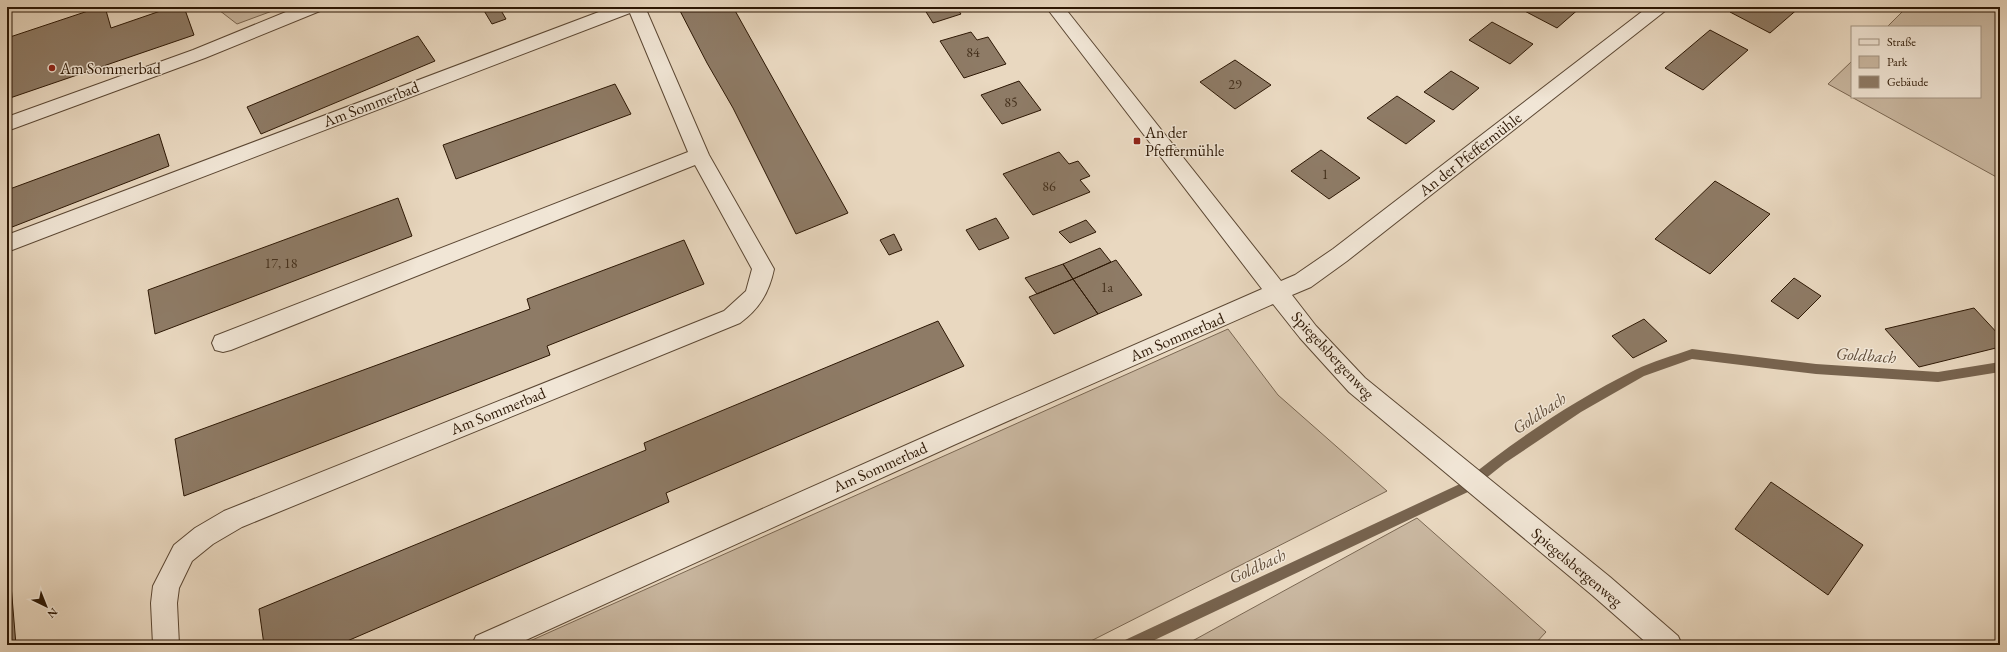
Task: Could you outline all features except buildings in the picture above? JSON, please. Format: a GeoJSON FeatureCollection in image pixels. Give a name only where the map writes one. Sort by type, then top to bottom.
{"type":"FeatureCollection","features":[{"type":"Feature","properties":{"kind":"street"},"geometry":{"type":"LineString","coordinates":[[7,124],[200,54],[314,7]]}},
{"type":"Feature","properties":{"kind":"street","name":"Spiegelsbergenweg"},"geometry":{"type":"LineString","coordinates":[[1055,7],[1308,332],[1358,385],[1480,488],[1601,586],[1669,645]]}},
{"type":"Feature","properties":{"kind":"street","name":"An der Pfeffermühle"},"geometry":{"type":"LineString","coordinates":[[1277,293],[1302,281],[1340,255],[1659,7]]}},
{"type":"Feature","properties":{"kind":"street","name":"Am Sommerbad"},"geometry":{"type":"LineString","coordinates":[[7,244],[630,8],[699,155],[763,269],[759,286],[749,305],[732,317],[233,518],[204,536],[183,553],[166,586],[164,603],[166,645]]}},
{"type":"Feature","properties":{"kind":"street"},"geometry":{"type":"LineString","coordinates":[[224,342],[699,155]]}},
{"type":"Feature","properties":{"kind":"street","name":"Am Sommerbad"},"geometry":{"type":"LineString","coordinates":[[485,645],[948,436],[1277,293]]}},
{"type":"Feature","properties":{"kind":"green space"},"geometry":{"type":"Polygon","coordinates":[[[215,7],[283,7],[237,24],[215,7]]]}},
{"type":"Feature","properties":{"kind":"green space"},"geometry":{"type":"Polygon","coordinates":[[[1907,7],[2000,7],[2000,179],[1853,98],[1981,98],[1981,26],[1888,26],[1907,7]]]}},
{"type":"Feature","properties":{"kind":"green space"},"geometry":{"type":"Polygon","coordinates":[[[1851,62],[1851,97],[1828,84],[1851,62]]]}},
{"type":"Feature","properties":{"kind":"green space"},"geometry":{"type":"Polygon","coordinates":[[[1228,329],[1278,395],[1387,491],[1083,645],[521,645],[1228,329]]]}},
{"type":"Feature","properties":{"kind":"green space"},"geometry":{"type":"Polygon","coordinates":[[[1417,518],[1546,632],[1534,645],[1185,645],[1417,518]]]}},
{"type":"Feature","properties":{"kind":"waterway","name":"Goldbach"},"geometry":{"type":"LineString","coordinates":[[1130,645],[1466,487],[1501,459],[1577,408],[1640,373],[1692,354],[1816,369],[1938,377],[2000,367]]}},
{"type":"Feature","properties":{"kind":"place","name":"Am Sommerbad"},"geometry":{"type":"Point","coordinates":[52,68]}},
{"type":"Feature","properties":{"kind":"place","name":"An der Pfeffermühle"},"geometry":{"type":"Point","coordinates":[1137,141]}}]}
